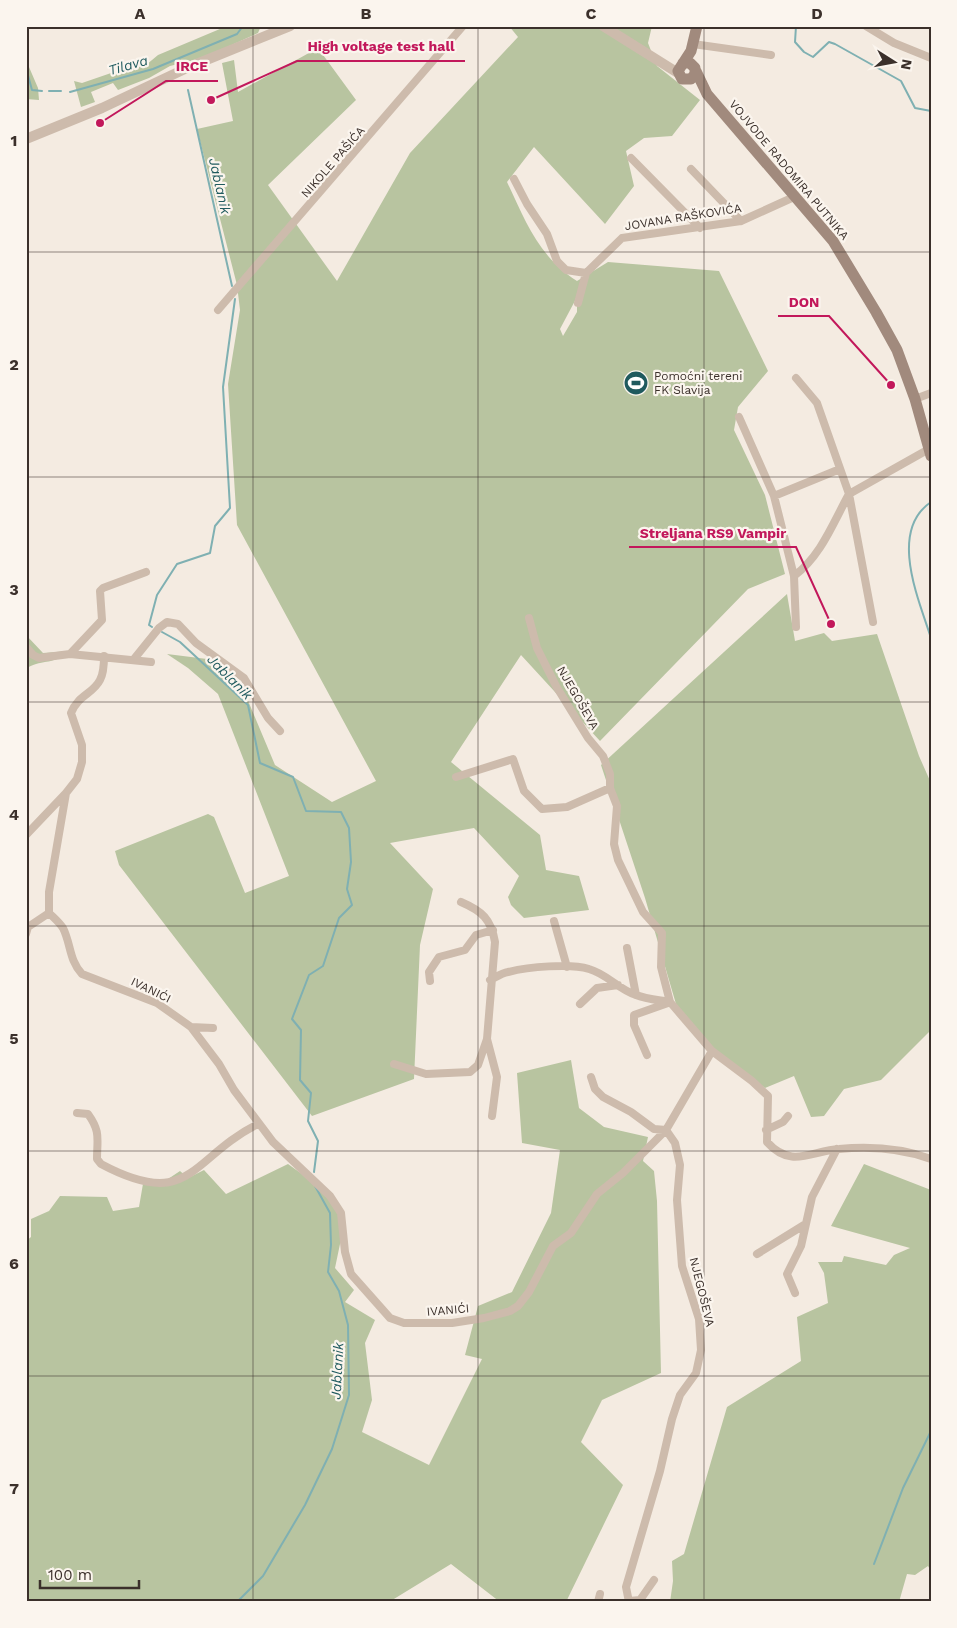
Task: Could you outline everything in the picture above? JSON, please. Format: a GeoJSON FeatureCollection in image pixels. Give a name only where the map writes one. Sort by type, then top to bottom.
{"type":"FeatureCollection","features":[{"type":"Feature","properties":{"kind":"main road","name":"VOJVODE RADOMIRA PUTNIKA"},"geometry":{"type":"LineString","coordinates":[[698,26],[686,70],[832,241],[897,350],[915,399],[930,453]]}},
{"type":"Feature","properties":{"kind":"street"},"geometry":{"type":"LineString","coordinates":[[26,139],[102,108],[189,66],[290,26]]}},
{"type":"Feature","properties":{"kind":"street","name":"NIKOLE PAŠIĆA"},"geometry":{"type":"LineString","coordinates":[[218,310],[463,26]]}},
{"type":"Feature","properties":{"kind":"street"},"geometry":{"type":"LineString","coordinates":[[603,26],[657,59],[686,70]]}},
{"type":"Feature","properties":{"kind":"street"},"geometry":{"type":"LineString","coordinates":[[866,26],[894,43],[931,58]]}},
{"type":"Feature","properties":{"kind":"street"},"geometry":{"type":"LineString","coordinates":[[692,48],[770,54]]}},
{"type":"Feature","properties":{"kind":"street"},"geometry":{"type":"LineString","coordinates":[[631,158],[700,228]]}},
{"type":"Feature","properties":{"kind":"street"},"geometry":{"type":"LineString","coordinates":[[691,169],[741,222]]}},
{"type":"Feature","properties":{"kind":"street"},"geometry":{"type":"LineString","coordinates":[[514,179],[527,204],[547,234],[557,261],[566,270],[586,273],[578,303]]}},
{"type":"Feature","properties":{"kind":"street","name":"JOVANA RAŠKOVIĆA"},"geometry":{"type":"LineString","coordinates":[[586,273],[622,238],[741,222],[794,197]]}},
{"type":"Feature","properties":{"kind":"street"},"geometry":{"type":"LineString","coordinates":[[796,378],[818,403],[849,494],[873,622]]}},
{"type":"Feature","properties":{"kind":"street"},"geometry":{"type":"LineString","coordinates":[[915,399],[931,393]]}},
{"type":"Feature","properties":{"kind":"street"},"geometry":{"type":"LineString","coordinates":[[739,417],[774,496],[794,576],[796,627]]}},
{"type":"Feature","properties":{"kind":"street"},"geometry":{"type":"LineString","coordinates":[[794,576],[818,552],[849,494],[930,453]]}},
{"type":"Feature","properties":{"kind":"street"},"geometry":{"type":"LineString","coordinates":[[774,496],[840,469]]}},
{"type":"Feature","properties":{"kind":"street"},"geometry":{"type":"LineString","coordinates":[[70,654],[102,620],[100,591],[103,588],[146,572]]}},
{"type":"Feature","properties":{"kind":"street","name":"NJEGOŠEVA"},"geometry":{"type":"LineString","coordinates":[[529,618],[537,648],[556,686],[588,738],[603,756],[610,774],[610,788],[617,806],[614,844],[618,860],[643,912],[662,933],[661,967],[670,1002],[712,1051],[752,1081],[768,1096],[766,1130]]}},
{"type":"Feature","properties":{"kind":"street"},"geometry":{"type":"LineString","coordinates":[[134,659],[159,628],[167,622],[178,624],[196,644],[244,678],[268,718],[280,731]]}},
{"type":"Feature","properties":{"kind":"street"},"geometry":{"type":"LineString","coordinates":[[26,647],[39,658],[70,654],[151,662]]}},
{"type":"Feature","properties":{"kind":"street"},"geometry":{"type":"LineString","coordinates":[[26,835],[66,793],[80,774],[83,752],[71,713],[77,700],[96,686],[101,679],[104,656]]}},
{"type":"Feature","properties":{"kind":"street"},"geometry":{"type":"LineString","coordinates":[[456,777],[513,759],[524,791],[542,810],[567,807],[610,788]]}},
{"type":"Feature","properties":{"kind":"street"},"geometry":{"type":"LineString","coordinates":[[26,934],[28,927],[50,913],[49,892],[66,793]]}},
{"type":"Feature","properties":{"kind":"street"},"geometry":{"type":"LineString","coordinates":[[394,1064],[426,1074],[470,1072],[478,1065],[487,1039],[490,980],[495,942],[493,930],[480,911],[461,902]]}},
{"type":"Feature","properties":{"kind":"street","name":"IVANIĆI"},"geometry":{"type":"LineString","coordinates":[[50,913],[62,926],[73,962],[82,974],[157,1003],[191,1027],[220,1064],[234,1090],[258,1124],[288,1158],[330,1196],[341,1213],[345,1252],[352,1274],[390,1318],[404,1323],[452,1323],[484,1318],[510,1311],[518,1306],[528,1292],[553,1246],[571,1233],[597,1194],[623,1173],[666,1130]]}},
{"type":"Feature","properties":{"kind":"street"},"geometry":{"type":"LineString","coordinates":[[554,922],[567,966]]}},
{"type":"Feature","properties":{"kind":"street"},"geometry":{"type":"LineString","coordinates":[[430,981],[429,972],[439,957],[465,950],[476,935],[493,930]]}},
{"type":"Feature","properties":{"kind":"street"},"geometry":{"type":"LineString","coordinates":[[627,948],[636,996]]}},
{"type":"Feature","properties":{"kind":"street"},"geometry":{"type":"LineString","coordinates":[[490,980],[506,972],[567,966],[587,968],[606,976],[636,996],[670,1002]]}},
{"type":"Feature","properties":{"kind":"street"},"geometry":{"type":"LineString","coordinates":[[580,1004],[597,988],[618,984]]}},
{"type":"Feature","properties":{"kind":"street"},"geometry":{"type":"LineString","coordinates":[[647,1055],[634,1024],[634,1015],[670,1002]]}},
{"type":"Feature","properties":{"kind":"street"},"geometry":{"type":"LineString","coordinates":[[191,1027],[213,1028]]}},
{"type":"Feature","properties":{"kind":"street"},"geometry":{"type":"LineString","coordinates":[[487,1039],[497,1077],[492,1116]]}},
{"type":"Feature","properties":{"kind":"street"},"geometry":{"type":"LineString","coordinates":[[591,1077],[595,1089],[603,1098],[631,1112],[654,1129],[666,1130],[712,1051]]}},
{"type":"Feature","properties":{"kind":"street"},"geometry":{"type":"LineString","coordinates":[[77,1113],[88,1114],[95,1124],[98,1133],[97,1159],[101,1164],[155,1184],[177,1181],[212,1158],[244,1131],[258,1124]]}},
{"type":"Feature","properties":{"kind":"street"},"geometry":{"type":"LineString","coordinates":[[788,1116],[783,1122],[766,1130],[767,1142],[774,1149],[785,1155],[808,1156],[837,1149],[899,1149],[931,1158]]}},
{"type":"Feature","properties":{"kind":"street","name":"NJEGOŠEVA"},"geometry":{"type":"LineString","coordinates":[[629,1601],[626,1587],[660,1471],[666,1439],[680,1395],[696,1373],[701,1350],[699,1319],[682,1266],[676,1200],[678,1158],[675,1143],[666,1130]]}},
{"type":"Feature","properties":{"kind":"street"},"geometry":{"type":"LineString","coordinates":[[796,1293],[787,1274],[801,1246],[804,1225],[812,1197],[837,1149]]}},
{"type":"Feature","properties":{"kind":"street"},"geometry":{"type":"LineString","coordinates":[[757,1254],[804,1225]]}},
{"type":"Feature","properties":{"kind":"street"},"geometry":{"type":"LineString","coordinates":[[629,1601],[640,1600],[654,1580]]}},
{"type":"Feature","properties":{"kind":"green space"},"geometry":{"type":"Polygon","coordinates":[[[227,26],[261,26],[258,33],[203,58],[170,66],[149,78],[118,90],[113,83],[91,92],[95,102],[81,107],[74,81],[82,83],[114,72],[146,65],[158,55],[227,26]]]}},
{"type":"Feature","properties":{"kind":"green space"},"geometry":{"type":"Polygon","coordinates":[[[509,26],[652,26],[648,43],[657,66],[700,100],[672,136],[644,138],[626,151],[634,186],[605,224],[534,147],[507,182],[534,237],[552,261],[577,281],[608,262],[719,271],[768,371],[738,407],[734,430],[765,495],[785,574],[748,589],[600,741],[521,655],[451,762],[540,835],[546,870],[579,876],[589,910],[524,918],[511,905],[508,897],[519,876],[474,828],[390,843],[433,889],[420,945],[414,1079],[312,1116],[119,865],[115,851],[208,814],[214,817],[245,893],[289,876],[218,694],[188,668],[167,654],[207,659],[233,691],[246,696],[275,765],[332,802],[376,781],[237,525],[228,384],[240,310],[237,285],[197,129],[233,121],[222,63],[234,60],[238,92],[318,48],[356,100],[268,185],[337,281],[410,153],[518,37],[509,26]],[[577,297],[560,329],[563,336],[577,312],[577,297]]]}},
{"type":"Feature","properties":{"kind":"green space"},"geometry":{"type":"Polygon","coordinates":[[[26,60],[38,88],[39,100],[26,99],[26,60]]]}},
{"type":"Feature","properties":{"kind":"green space"},"geometry":{"type":"Polygon","coordinates":[[[787,594],[795,641],[824,633],[832,641],[877,634],[919,756],[931,783],[931,1030],[881,1080],[844,1089],[824,1116],[811,1117],[794,1076],[765,1088],[714,1050],[676,1004],[645,898],[601,765],[787,594]]]}},
{"type":"Feature","properties":{"kind":"green space"},"geometry":{"type":"Polygon","coordinates":[[[26,635],[43,653],[70,651],[58,659],[27,668],[26,673],[26,635]]]}},
{"type":"Feature","properties":{"kind":"green space"},"geometry":{"type":"Polygon","coordinates":[[[571,1060],[579,1108],[604,1127],[648,1137],[643,1161],[654,1171],[657,1201],[661,1373],[602,1400],[581,1442],[623,1485],[566,1602],[500,1602],[451,1564],[389,1602],[26,1602],[26,1241],[31,1237],[31,1219],[49,1211],[60,1196],[107,1197],[113,1211],[139,1207],[144,1178],[162,1183],[180,1171],[188,1178],[204,1170],[226,1194],[288,1164],[320,1187],[341,1213],[340,1244],[335,1268],[354,1290],[345,1302],[375,1320],[365,1343],[372,1400],[362,1432],[429,1465],[482,1359],[465,1355],[478,1306],[512,1292],[551,1213],[560,1150],[522,1143],[517,1073],[571,1060]]]}},
{"type":"Feature","properties":{"kind":"green space"},"geometry":{"type":"Polygon","coordinates":[[[864,1164],[931,1190],[931,1571],[928,1566],[915,1575],[907,1574],[899,1602],[670,1602],[673,1581],[672,1561],[684,1554],[727,1407],[801,1361],[797,1317],[828,1303],[824,1273],[818,1262],[842,1262],[844,1256],[886,1265],[894,1255],[910,1248],[831,1226],[864,1164]]]}},
{"type":"Feature","properties":{"kind":"waterway","name":"Tilava"},"geometry":{"type":"LineString","coordinates":[[70,92],[153,69],[237,34],[243,26]]}},
{"type":"Feature","properties":{"kind":"waterway"},"geometry":{"type":"LineString","coordinates":[[796,26],[795,42],[804,52],[813,57],[829,42],[835,44],[901,81],[915,108],[931,111]]}},
{"type":"Feature","properties":{"kind":"waterway","name":"Tilava"},"geometry":{"type":"LineString","coordinates":[[26,68],[32,90],[42,91]]}},
{"type":"Feature","properties":{"kind":"waterway","name":"Jablanik"},"geometry":{"type":"LineString","coordinates":[[188,90],[232,286]]}},
{"type":"Feature","properties":{"kind":"waterway","name":"Tilava"},"geometry":{"type":"LineString","coordinates":[[49,91],[61,91]]}},
{"type":"Feature","properties":{"kind":"waterway","name":"Jablanik"},"geometry":{"type":"LineString","coordinates":[[152,627],[149,625],[157,595],[177,564],[210,553],[215,526],[230,508],[223,387],[235,299]]}},
{"type":"Feature","properties":{"kind":"waterway"},"geometry":{"type":"LineString","coordinates":[[931,502],[918,515],[911,530],[909,548],[914,586],[931,638]]}},
{"type":"Feature","properties":{"kind":"waterway","name":"Jablanik"},"geometry":{"type":"LineString","coordinates":[[162,632],[180,642],[248,705],[260,763],[293,777],[306,811],[341,812],[349,828],[351,862],[347,889],[352,905],[339,918],[323,966],[309,975],[292,1019],[301,1030],[300,1080],[311,1093],[308,1121],[318,1141],[314,1172]]}},
{"type":"Feature","properties":{"kind":"waterway","name":"Jablanik"},"geometry":{"type":"LineString","coordinates":[[237,1602],[263,1576],[305,1505],[332,1449],[349,1395],[348,1325],[339,1291],[328,1272],[331,1245],[330,1213],[315,1186]]}},
{"type":"Feature","properties":{"kind":"waterway"},"geometry":{"type":"LineString","coordinates":[[874,1564],[903,1488],[931,1431]]}},
{"type":"Feature","properties":{"kind":"place","name":"High voltage test hall"},"geometry":{"type":"Point","coordinates":[211,100]}},
{"type":"Feature","properties":{"kind":"place","name":"IRCE"},"geometry":{"type":"Point","coordinates":[100,123]}},
{"type":"Feature","properties":{"kind":"place","name":"Pomoćni tereni FK Slavija"},"geometry":{"type":"Point","coordinates":[636,383]}},
{"type":"Feature","properties":{"kind":"place","name":"DON"},"geometry":{"type":"Point","coordinates":[891,385]}},
{"type":"Feature","properties":{"kind":"place","name":"Streljana RS9 Vampir"},"geometry":{"type":"Point","coordinates":[831,624]}}]}
